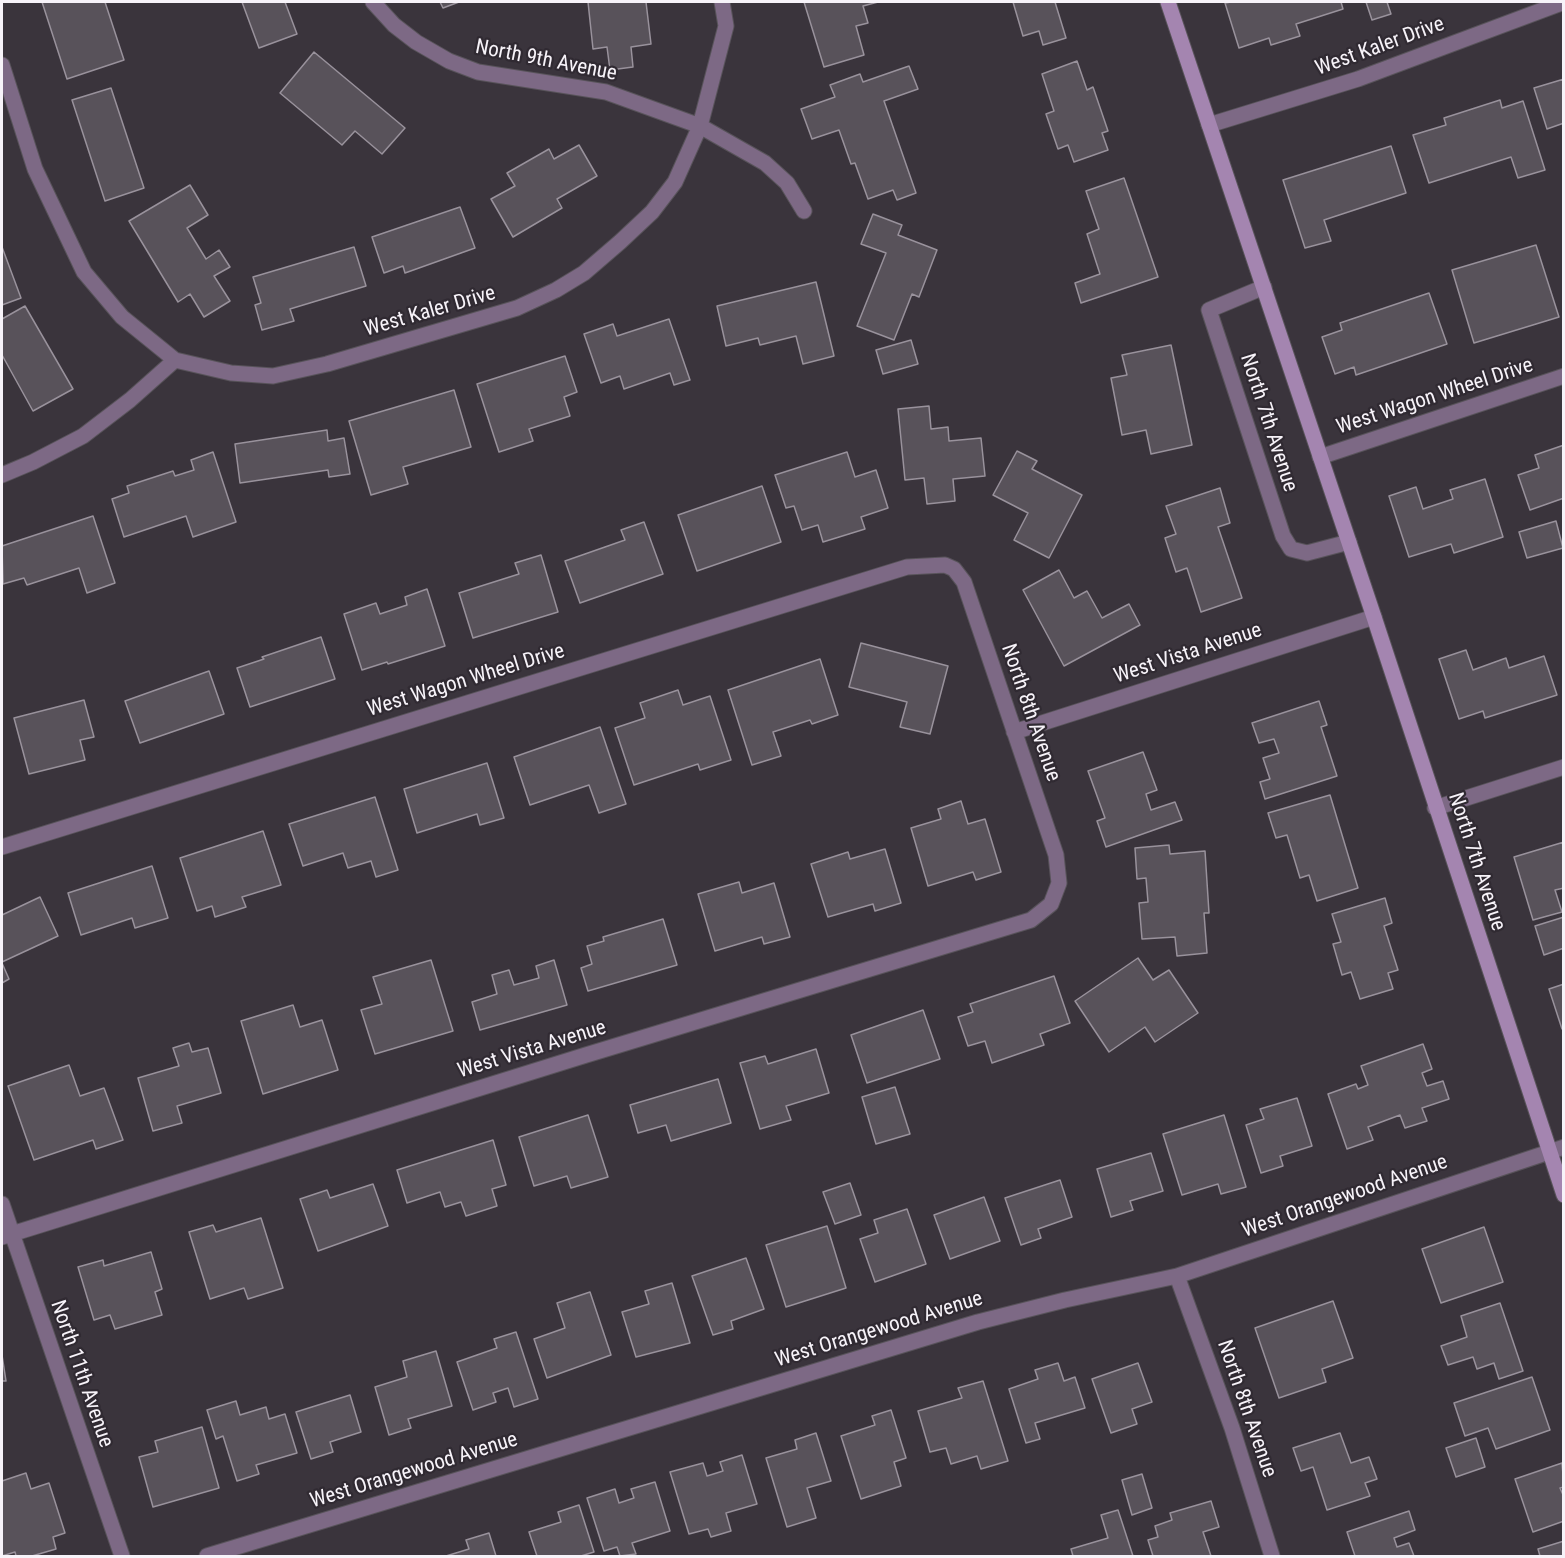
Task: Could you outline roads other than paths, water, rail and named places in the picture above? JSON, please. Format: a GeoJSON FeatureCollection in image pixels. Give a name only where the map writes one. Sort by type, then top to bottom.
{"type":"FeatureCollection","features":[{"type":"Feature","properties":{"kind":"main road","name":"North 7th Avenue"},"geometry":{"type":"LineString","coordinates":[[1168,2],[1436,808],[1556,1149],[1563,1196]]}},
{"type":"Feature","properties":{"kind":"street","name":"North 9th Avenue"},"geometry":{"type":"LineString","coordinates":[[373,2],[394,25],[416,42],[449,61],[478,72],[606,92],[700,126],[765,163],[787,183],[804,211]]}},
{"type":"Feature","properties":{"kind":"street","name":"West Kaler Drive"},"geometry":{"type":"LineString","coordinates":[[175,360],[231,373],[273,376],[327,364],[517,308],[556,290],[584,273],[652,212],[675,182],[700,126],[726,26],[722,2]]}},
{"type":"Feature","properties":{"kind":"street","name":"West Kaler Drive"},"geometry":{"type":"LineString","coordinates":[[1209,125],[1358,79],[1563,2]]}},
{"type":"Feature","properties":{"kind":"street"},"geometry":{"type":"LineString","coordinates":[[2,65],[35,169],[84,272],[122,317],[175,360],[130,400],[82,436],[33,462],[2,475]]}},
{"type":"Feature","properties":{"kind":"street","name":"North 7th Avenue"},"geometry":{"type":"LineString","coordinates":[[1264,287],[1209,310],[1283,536],[1291,549],[1307,553],[1349,542]]}},
{"type":"Feature","properties":{"kind":"street","name":"West Wagon Wheel Drive"},"geometry":{"type":"LineString","coordinates":[[1320,457],[1563,376]]}},
{"type":"Feature","properties":{"kind":"street","name":"West Wagon Wheel Drive"},"geometry":{"type":"LineString","coordinates":[[2,847],[907,567],[945,565]]}},
{"type":"Feature","properties":{"kind":"street","name":"North 8th Avenue"},"geometry":{"type":"LineString","coordinates":[[945,565],[954,569],[964,582],[1056,855],[1059,883]]}},
{"type":"Feature","properties":{"kind":"street","name":"West Vista Avenue"},"geometry":{"type":"LineString","coordinates":[[1014,732],[1374,617]]}},
{"type":"Feature","properties":{"kind":"street"},"geometry":{"type":"LineString","coordinates":[[1436,808],[1563,767]]}},
{"type":"Feature","properties":{"kind":"street","name":"West Vista Avenue"},"geometry":{"type":"LineString","coordinates":[[7,1236],[574,1058],[1030,920],[1052,904],[1059,883]]}},
{"type":"Feature","properties":{"kind":"street","name":"West Orangewood Avenue"},"geometry":{"type":"LineString","coordinates":[[207,1557],[978,1322],[1065,1300],[1177,1276],[1556,1149]]}},
{"type":"Feature","properties":{"kind":"street","name":"North 11th Avenue"},"geometry":{"type":"LineString","coordinates":[[2,1204],[7,1236],[122,1557]]}},
{"type":"Feature","properties":{"kind":"street","name":"North 8th Avenue"},"geometry":{"type":"LineString","coordinates":[[1177,1276],[1232,1428],[1272,1557]]}}]}
